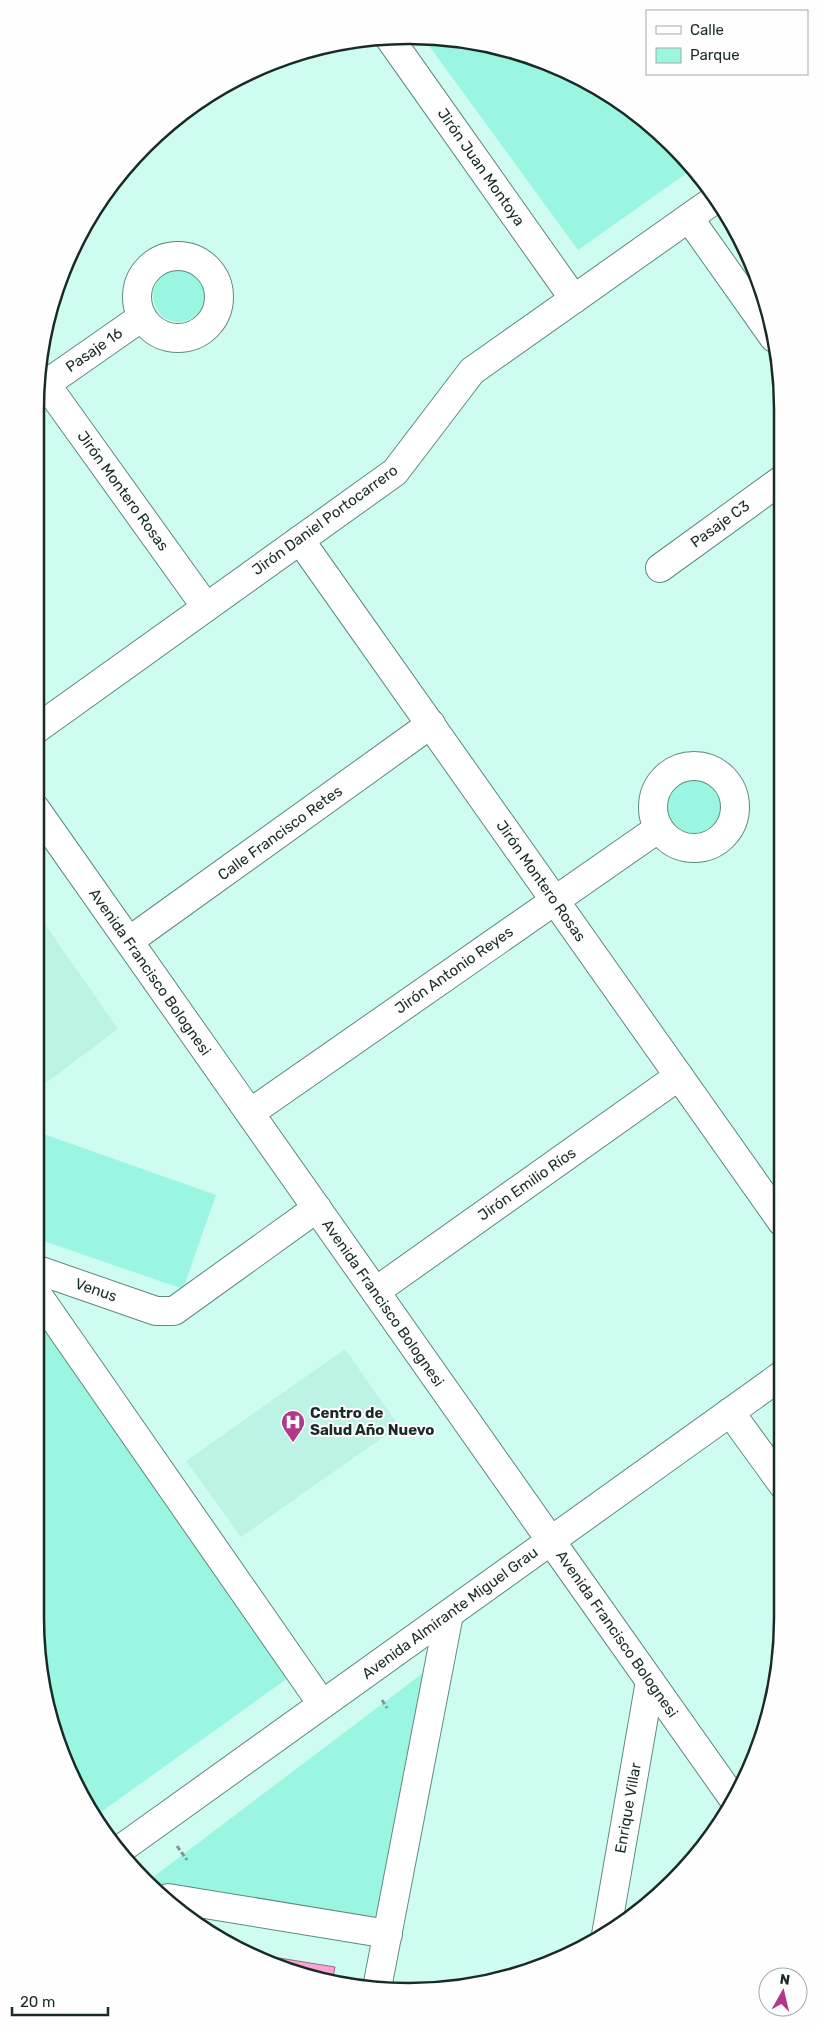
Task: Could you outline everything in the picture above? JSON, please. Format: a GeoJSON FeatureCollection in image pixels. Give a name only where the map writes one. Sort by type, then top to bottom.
{"type":"FeatureCollection","features":[{"type":"Feature","properties":{"kind":"street","name":"Jirón Juan Montoya"},"geometry":{"type":"LineString","coordinates":[[394,45],[574,298]]}},
{"type":"Feature","properties":{"kind":"street","name":"Jirón Daniel Portocarrero"},"geometry":{"type":"LineString","coordinates":[[44,724],[395,472],[472,371],[710,203]]}},
{"type":"Feature","properties":{"kind":"street"},"geometry":{"type":"LineString","coordinates":[[689,218],[764,324]]}},
{"type":"Feature","properties":{"kind":"street","name":"Pasaje 16"},"geometry":{"type":"LineString","coordinates":[[46,378],[142,317]]}},
{"type":"Feature","properties":{"kind":"street","name":"Jirón Montero Rosas"},"geometry":{"type":"LineString","coordinates":[[45,383],[206,607]]}},
{"type":"Feature","properties":{"kind":"street","name":"Pasaje C3"},"geometry":{"type":"LineString","coordinates":[[660,568],[774,485]]}},
{"type":"Feature","properties":{"kind":"street","name":"Jirón Montero Rosas"},"geometry":{"type":"LineString","coordinates":[[300,540],[774,1211]]}},
{"type":"Feature","properties":{"kind":"street","name":"Calle Francisco Retes"},"geometry":{"type":"LineString","coordinates":[[129,941],[431,724]]}},
{"type":"Feature","properties":{"kind":"street","name":"Avenida Francisco Bolognesi"},"geometry":{"type":"LineString","coordinates":[[44,821],[729,1793]]}},
{"type":"Feature","properties":{"kind":"street","name":"Jirón Antonio Reyes"},"geometry":{"type":"LineString","coordinates":[[250,1113],[659,828]]}},
{"type":"Feature","properties":{"kind":"street","name":"Jirón Emilio Ríos"},"geometry":{"type":"LineString","coordinates":[[376,1292],[679,1076]]}},
{"type":"Feature","properties":{"kind":"street","name":"Venus"},"geometry":{"type":"LineString","coordinates":[[44,1272],[156,1312],[174,1311],[317,1208]]}},
{"type":"Feature","properties":{"kind":"street"},"geometry":{"type":"LineString","coordinates":[[44,1304],[322,1704]]}},
{"type":"Feature","properties":{"kind":"street","name":"Avenida Almirante Miguel Grau"},"geometry":{"type":"LineString","coordinates":[[124,1847],[774,1380]]}},
{"type":"Feature","properties":{"kind":"street"},"geometry":{"type":"LineString","coordinates":[[730,1412],[774,1473]]}},
{"type":"Feature","properties":{"kind":"street"},"geometry":{"type":"LineString","coordinates":[[378,1981],[449,1614]]}},
{"type":"Feature","properties":{"kind":"street","name":"Enrique Villar"},"geometry":{"type":"LineString","coordinates":[[608,1925],[650,1681]]}},
{"type":"Feature","properties":{"kind":"street"},"geometry":{"type":"LineString","coordinates":[[176,1899],[388,1934]]}},
{"type":"Feature","properties":{"kind":"shaded area"},"geometry":{"type":"Polygon","coordinates":[[[44,923],[118,1029],[44,1084],[44,923]]]}},
{"type":"Feature","properties":{"kind":"shaded area","name":"Centro de Salud Año Nuevo"},"geometry":{"type":"Polygon","coordinates":[[[345,1349],[399,1426],[241,1537],[186,1461],[345,1349]]]}},
{"type":"Feature","properties":{"kind":"green space"},"geometry":{"type":"Polygon","coordinates":[[[428,45],[457,47],[504,56],[571,81],[612,105],[631,119],[650,134],[688,173],[578,250],[428,45]]]}},
{"type":"Feature","properties":{"kind":"green space"},"geometry":{"type":"Polygon","coordinates":[[[179,270],[193,274],[201,282],[205,296],[201,310],[193,318],[179,322],[165,318],[157,310],[153,296],[157,282],[165,274],[179,270]]]}},
{"type":"Feature","properties":{"kind":"green space"},"geometry":{"type":"Polygon","coordinates":[[[688,777],[700,777],[716,785],[722,795],[724,807],[722,819],[716,829],[700,837],[688,837],[672,829],[664,813],[664,801],[672,785],[688,777]]]}},
{"type":"Feature","properties":{"kind":"green space"},"geometry":{"type":"Polygon","coordinates":[[[44,1134],[216,1195],[183,1289],[44,1241],[44,1134]]]}},
{"type":"Feature","properties":{"kind":"green space"},"geometry":{"type":"Polygon","coordinates":[[[44,1329],[288,1678],[100,1813],[81,1780],[63,1735],[56,1713],[47,1666],[44,1618],[44,1329]]]}},
{"type":"Feature","properties":{"kind":"green space"},"geometry":{"type":"Polygon","coordinates":[[[423,1673],[378,1919],[161,1886],[153,1878],[423,1673]]]}},
{"type":"Feature","properties":{"kind":"building"},"geometry":{"type":"Polygon","coordinates":[[[275,1957],[335,1967],[333,1975],[314,1971],[275,1957]]]}},
{"type":"Feature","properties":{"kind":"place","name":"Centro de Salud Año Nuevo"},"geometry":{"type":"Point","coordinates":[293,1443]}}]}
